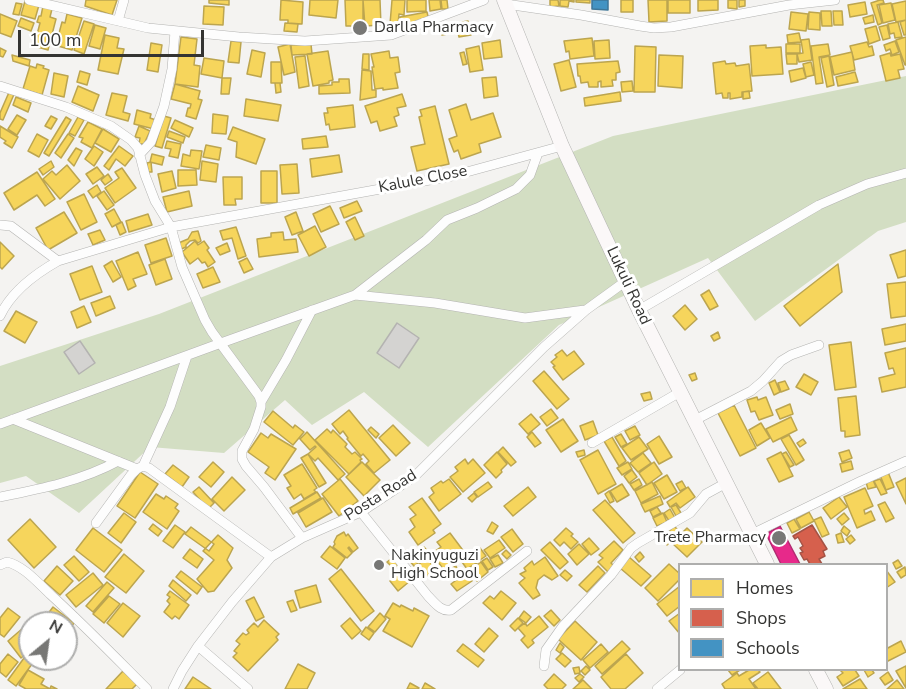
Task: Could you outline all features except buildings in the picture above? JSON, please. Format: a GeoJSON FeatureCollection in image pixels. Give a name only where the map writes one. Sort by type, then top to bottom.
{"type":"FeatureCollection","features":[{"type":"Feature","properties":{"kind":"street"},"geometry":{"type":"LineString","coordinates":[[29,0],[148,28],[238,37],[305,40],[385,36],[484,0]]}},
{"type":"Feature","properties":{"kind":"street"},"geometry":{"type":"LineString","coordinates":[[118,21],[124,0]]}},
{"type":"Feature","properties":{"kind":"street"},"geometry":{"type":"LineString","coordinates":[[505,2],[654,28],[671,27],[789,2],[836,0]]}},
{"type":"Feature","properties":{"kind":"street","name":"Lukuli Road"},"geometry":{"type":"LineString","coordinates":[[505,2],[562,146],[639,310],[766,563]]}},
{"type":"Feature","properties":{"kind":"street"},"geometry":{"type":"LineString","coordinates":[[139,155],[151,142],[164,106],[172,69],[175,31]]}},
{"type":"Feature","properties":{"kind":"street"},"geometry":{"type":"LineString","coordinates":[[0,86],[111,126],[138,148],[155,201],[171,227],[182,267],[205,320],[260,396],[261,402]]}},
{"type":"Feature","properties":{"kind":"street","name":"Kalule Close"},"geometry":{"type":"LineString","coordinates":[[0,316],[5,304],[17,291],[58,261],[171,227],[452,176],[562,146]]}},
{"type":"Feature","properties":{"kind":"street"},"geometry":{"type":"LineString","coordinates":[[0,424],[355,295],[426,240],[447,220],[516,189],[530,175],[538,153]]}},
{"type":"Feature","properties":{"kind":"street"},"geometry":{"type":"LineString","coordinates":[[639,310],[819,205],[867,184],[906,173]]}},
{"type":"Feature","properties":{"kind":"street"},"geometry":{"type":"LineString","coordinates":[[0,225],[11,226],[58,261]]}},
{"type":"Feature","properties":{"kind":"street","name":"Posta Road"},"geometry":{"type":"LineString","coordinates":[[173,689],[198,646],[271,557],[302,538],[361,512],[415,476],[544,347],[586,310],[626,281]]}},
{"type":"Feature","properties":{"kind":"street"},"geometry":{"type":"LineString","coordinates":[[355,295],[435,303],[525,318],[586,310]]}},
{"type":"Feature","properties":{"kind":"street"},"geometry":{"type":"LineString","coordinates":[[302,538],[246,466],[242,459],[242,451],[254,429],[261,402],[312,310]]}},
{"type":"Feature","properties":{"kind":"street"},"geometry":{"type":"LineString","coordinates":[[695,420],[751,391],[781,361],[819,345]]}},
{"type":"Feature","properties":{"kind":"street"},"geometry":{"type":"LineString","coordinates":[[96,523],[140,467],[170,406],[188,356]]}},
{"type":"Feature","properties":{"kind":"street"},"geometry":{"type":"LineString","coordinates":[[592,442],[681,392]]}},
{"type":"Feature","properties":{"kind":"street"},"geometry":{"type":"LineString","coordinates":[[0,415],[118,461],[149,468],[271,557]]}},
{"type":"Feature","properties":{"kind":"street"},"geometry":{"type":"LineString","coordinates":[[0,497],[82,477],[98,472],[118,461]]}},
{"type":"Feature","properties":{"kind":"street"},"geometry":{"type":"LineString","coordinates":[[752,534],[906,461]]}},
{"type":"Feature","properties":{"kind":"street"},"geometry":{"type":"LineString","coordinates":[[544,666],[546,650],[563,626],[632,548],[690,513],[706,494],[726,483]]}},
{"type":"Feature","properties":{"kind":"street"},"geometry":{"type":"LineString","coordinates":[[361,512],[428,596],[438,607],[446,611],[451,610],[527,551]]}},
{"type":"Feature","properties":{"kind":"street"},"geometry":{"type":"LineString","coordinates":[[0,565],[7,562],[13,563],[25,572],[74,616],[147,689]]}},
{"type":"Feature","properties":{"kind":"street"},"geometry":{"type":"LineString","coordinates":[[198,646],[248,689]]}},
{"type":"Feature","properties":{"kind":"street"},"geometry":{"type":"LineString","coordinates":[[657,689],[678,671]]}},
{"type":"Feature","properties":{"kind":"street"},"geometry":{"type":"LineString","coordinates":[[817,671],[826,689]]}},
{"type":"Feature","properties":{"kind":"green space"},"geometry":{"type":"Polygon","coordinates":[[[906,76],[906,222],[878,231],[755,321],[708,258],[559,325],[428,447],[364,392],[312,425],[285,400],[224,453],[150,447],[79,513],[26,476],[0,483],[0,366],[159,314],[613,136],[906,76]]]}},
{"type":"Feature","properties":{"kind":"place","name":"Darlla Pharmacy"},"geometry":{"type":"Point","coordinates":[360,28]}},
{"type":"Feature","properties":{"kind":"place","name":"Trete Pharmacy"},"geometry":{"type":"Point","coordinates":[779,538]}},
{"type":"Feature","properties":{"kind":"place","name":"Nakinyuguzi High School"},"geometry":{"type":"Point","coordinates":[379,565]}}]}
